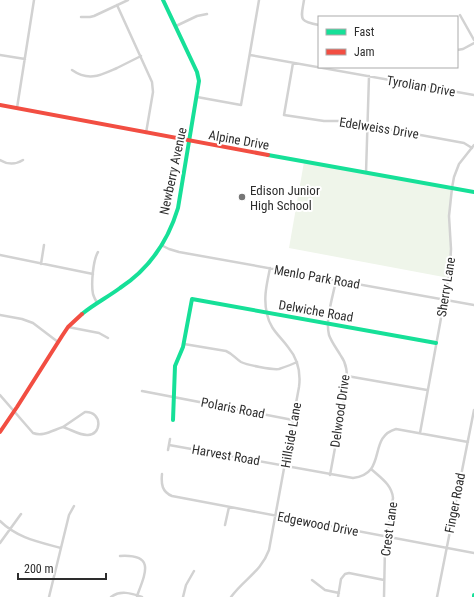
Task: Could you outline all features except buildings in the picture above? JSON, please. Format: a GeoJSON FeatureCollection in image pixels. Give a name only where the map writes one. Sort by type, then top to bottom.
{"type":"FeatureCollection","features":[{"type":"Feature","properties":{"kind":"street"},"geometry":{"type":"LineString","coordinates":[[16,108],[34,0]]}},
{"type":"Feature","properties":{"kind":"street"},"geometry":{"type":"LineString","coordinates":[[81,17],[94,16],[128,0]]}},
{"type":"Feature","properties":{"kind":"street","name":"Newberry Avenue"},"geometry":{"type":"LineString","coordinates":[[0,432],[68,327],[80,315],[131,281],[148,263],[161,245],[178,208],[199,81],[197,72],[163,0]]}},
{"type":"Feature","properties":{"kind":"street"},"geometry":{"type":"LineString","coordinates":[[197,97],[241,105],[259,0]]}},
{"type":"Feature","properties":{"kind":"street"},"geometry":{"type":"LineString","coordinates":[[304,0],[302,18],[308,23],[318,25]]}},
{"type":"Feature","properties":{"kind":"street"},"geometry":{"type":"LineString","coordinates":[[117,5],[151,78],[153,86],[146,133]]}},
{"type":"Feature","properties":{"kind":"street"},"geometry":{"type":"LineString","coordinates":[[176,26],[197,16],[207,14]]}},
{"type":"Feature","properties":{"kind":"street"},"geometry":{"type":"LineString","coordinates":[[460,14],[474,40]]}},
{"type":"Feature","properties":{"kind":"street"},"geometry":{"type":"LineString","coordinates":[[458,50],[474,43]]}},
{"type":"Feature","properties":{"kind":"street"},"geometry":{"type":"LineString","coordinates":[[0,55],[25,59]]}},
{"type":"Feature","properties":{"kind":"street","name":"Tyrolian Drive"},"geometry":{"type":"LineString","coordinates":[[250,55],[318,67]]}},
{"type":"Feature","properties":{"kind":"street"},"geometry":{"type":"LineString","coordinates":[[72,70],[83,76],[96,76],[104,74],[141,56]]}},
{"type":"Feature","properties":{"kind":"street","name":"Edelweiss Drive"},"geometry":{"type":"LineString","coordinates":[[293,63],[284,115],[324,121],[341,120],[464,143],[472,148]]}},
{"type":"Feature","properties":{"kind":"street","name":"Tyrolian Drive"},"geometry":{"type":"LineString","coordinates":[[322,68],[474,95]]}},
{"type":"Feature","properties":{"kind":"street"},"geometry":{"type":"LineString","coordinates":[[366,173],[369,76]]}},
{"type":"Feature","properties":{"kind":"street","name":"Alpine Drive"},"geometry":{"type":"LineString","coordinates":[[0,105],[474,192]]}},
{"type":"Feature","properties":{"kind":"street","name":"Sherry Lane"},"geometry":{"type":"LineString","coordinates":[[420,433],[451,264],[449,216],[454,177],[459,164],[474,145]]}},
{"type":"Feature","properties":{"kind":"street"},"geometry":{"type":"LineString","coordinates":[[0,160],[9,164],[23,160]]}},
{"type":"Feature","properties":{"kind":"street"},"geometry":{"type":"LineString","coordinates":[[41,264],[44,244]]}},
{"type":"Feature","properties":{"kind":"street","name":"Menlo Park Road"},"geometry":{"type":"LineString","coordinates":[[161,245],[179,252],[474,305]]}},
{"type":"Feature","properties":{"kind":"street"},"geometry":{"type":"LineString","coordinates":[[98,252],[94,262],[93,293],[98,302]]}},
{"type":"Feature","properties":{"kind":"street"},"geometry":{"type":"LineString","coordinates":[[0,255],[93,274]]}},
{"type":"Feature","properties":{"kind":"street","name":"Hillside Lane"},"geometry":{"type":"LineString","coordinates":[[231,597],[236,590],[259,569],[269,550],[294,420],[300,380],[299,368],[291,350],[273,328],[266,313],[266,293],[270,268]]}},
{"type":"Feature","properties":{"kind":"street","name":"Delwood Drive"},"geometry":{"type":"LineString","coordinates":[[330,475],[347,383],[347,369],[330,337],[328,324],[336,280]]}},
{"type":"Feature","properties":{"kind":"street","name":"Delwiche Road"},"geometry":{"type":"LineString","coordinates":[[184,344],[192,299],[436,343]]}},
{"type":"Feature","properties":{"kind":"street"},"geometry":{"type":"LineString","coordinates":[[0,315],[22,319],[33,323],[58,342]]}},
{"type":"Feature","properties":{"kind":"street"},"geometry":{"type":"LineString","coordinates":[[68,327],[99,333],[108,338]]}},
{"type":"Feature","properties":{"kind":"street"},"geometry":{"type":"LineString","coordinates":[[173,420],[175,366],[184,344],[226,351],[243,363],[273,369],[297,362]]}},
{"type":"Feature","properties":{"kind":"street"},"geometry":{"type":"LineString","coordinates":[[347,376],[428,390]]}},
{"type":"Feature","properties":{"kind":"street","name":"Polaris Road"},"geometry":{"type":"LineString","coordinates":[[142,391],[294,420]]}},
{"type":"Feature","properties":{"kind":"street"},"geometry":{"type":"LineString","coordinates":[[0,395],[31,431],[36,434],[44,434],[63,427],[85,412],[94,414],[99,422],[95,432],[88,435],[63,427]]}},
{"type":"Feature","properties":{"kind":"street","name":"Finger Road"},"geometry":{"type":"LineString","coordinates":[[437,597],[474,410]]}},
{"type":"Feature","properties":{"kind":"street"},"geometry":{"type":"LineString","coordinates":[[371,469],[376,462],[381,440],[391,431],[396,430],[420,433],[468,442]]}},
{"type":"Feature","properties":{"kind":"street"},"geometry":{"type":"LineString","coordinates":[[168,450],[170,439]]}},
{"type":"Feature","properties":{"kind":"street","name":"Harvest Road"},"geometry":{"type":"LineString","coordinates":[[169,445],[353,478],[364,475],[371,469]]}},
{"type":"Feature","properties":{"kind":"street","name":"Crest Lane"},"geometry":{"type":"LineString","coordinates":[[371,469],[387,483],[393,494],[393,503],[384,555],[384,597]]}},
{"type":"Feature","properties":{"kind":"street","name":"Edgewood Drive"},"geometry":{"type":"LineString","coordinates":[[162,474],[161,485],[168,494],[172,496],[474,553]]}},
{"type":"Feature","properties":{"kind":"street"},"geometry":{"type":"LineString","coordinates":[[49,597],[69,515],[74,506]]}},
{"type":"Feature","properties":{"kind":"street"},"geometry":{"type":"LineString","coordinates":[[225,525],[229,507]]}},
{"type":"Feature","properties":{"kind":"street"},"geometry":{"type":"LineString","coordinates":[[0,543],[21,514]]}},
{"type":"Feature","properties":{"kind":"street"},"geometry":{"type":"LineString","coordinates":[[0,521],[9,529],[21,536],[61,548]]}},
{"type":"Feature","properties":{"kind":"street"},"geometry":{"type":"LineString","coordinates":[[120,556],[136,557],[145,565],[145,573],[138,596]]}},
{"type":"Feature","properties":{"kind":"street"},"geometry":{"type":"LineString","coordinates":[[183,597],[188,580],[194,571]]}},
{"type":"Feature","properties":{"kind":"street"},"geometry":{"type":"LineString","coordinates":[[312,580],[325,590],[338,595],[341,579],[346,574],[384,580]]}},
{"type":"Feature","properties":{"kind":"street"},"geometry":{"type":"LineString","coordinates":[[111,597],[118,593],[124,592],[142,597]]}},
{"type":"Feature","properties":{"kind":"shaded area"},"geometry":{"type":"Polygon","coordinates":[[[304,162],[452,188],[449,207],[451,239],[449,278],[289,248],[304,162]]]}},
{"type":"Feature","properties":{"kind":"traffic: fast"},"geometry":{"type":"LineString","coordinates":[[82,314],[140,272],[163,243],[178,208],[199,81],[197,72],[163,0]]}},
{"type":"Feature","properties":{"kind":"traffic: fast"},"geometry":{"type":"LineString","coordinates":[[268,155],[474,192]]}},
{"type":"Feature","properties":{"kind":"traffic: fast"},"geometry":{"type":"LineString","coordinates":[[173,420],[175,366],[183,347],[192,299],[436,343]]}},
{"type":"Feature","properties":{"kind":"traffic: jam"},"geometry":{"type":"LineString","coordinates":[[0,105],[268,155]]}},
{"type":"Feature","properties":{"kind":"traffic: jam"},"geometry":{"type":"LineString","coordinates":[[0,432],[68,327],[82,314]]}},
{"type":"Feature","properties":{"kind":"place","name":"Edison Junior High School"},"geometry":{"type":"Point","coordinates":[242,197]}}]}
